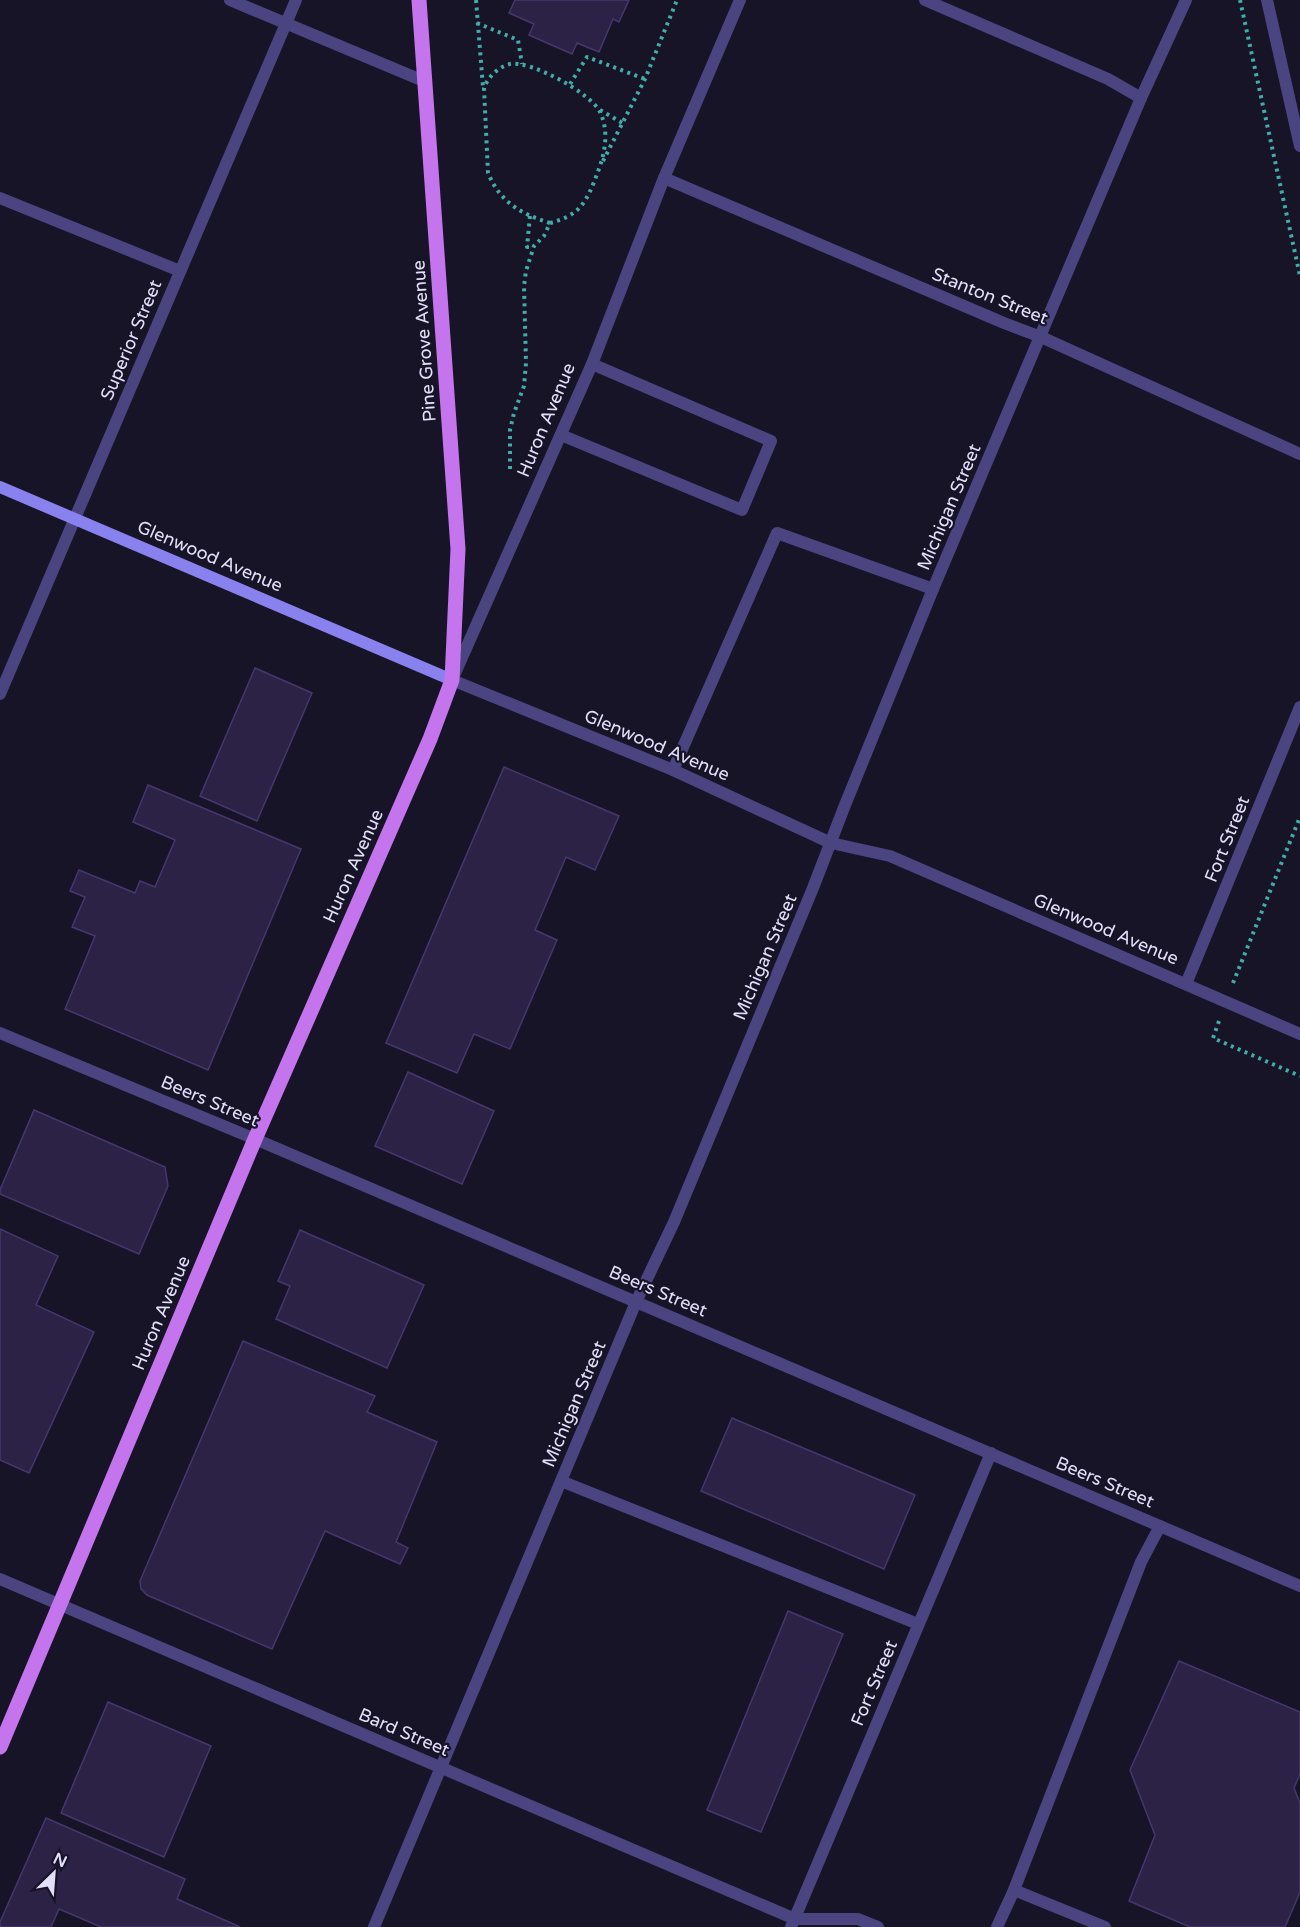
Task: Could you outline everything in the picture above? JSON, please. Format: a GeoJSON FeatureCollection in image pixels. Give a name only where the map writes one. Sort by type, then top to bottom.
{"type":"FeatureCollection","features":[{"type":"Feature","properties":{"kind":"main road","name":"Pine Grove Avenue"},"geometry":{"type":"LineString","coordinates":[[419,0],[458,549],[452,680]]}},
{"type":"Feature","properties":{"kind":"main road","name":"Huron Avenue"},"geometry":{"type":"LineString","coordinates":[[0,1747],[255,1139],[430,739],[452,680]]}},
{"type":"Feature","properties":{"kind":"street"},"geometry":{"type":"LineString","coordinates":[[230,0],[426,82]]}},
{"type":"Feature","properties":{"kind":"street","name":"Superior Street"},"geometry":{"type":"LineString","coordinates":[[0,694],[296,0]]}},
{"type":"Feature","properties":{"kind":"street","name":"Huron Avenue"},"geometry":{"type":"LineString","coordinates":[[452,680],[592,364],[664,178],[740,0]]}},
{"type":"Feature","properties":{"kind":"street"},"geometry":{"type":"LineString","coordinates":[[925,0],[1108,79],[1141,98]]}},
{"type":"Feature","properties":{"kind":"street","name":"Michigan Street"},"geometry":{"type":"LineString","coordinates":[[374,1927],[439,1767],[636,1302],[674,1222],[933,589],[1141,98],[1186,0]]}},
{"type":"Feature","properties":{"kind":"street"},"geometry":{"type":"LineString","coordinates":[[1267,0],[1300,146]]}},
{"type":"Feature","properties":{"kind":"street","name":"Stanton Street"},"geometry":{"type":"LineString","coordinates":[[664,178],[1041,337],[1300,454]]}},
{"type":"Feature","properties":{"kind":"street"},"geometry":{"type":"LineString","coordinates":[[0,198],[180,271]]}},
{"type":"Feature","properties":{"kind":"street"},"geometry":{"type":"LineString","coordinates":[[561,435],[742,510],[771,441],[592,364]]}},
{"type":"Feature","properties":{"kind":"street","name":"Glenwood Avenue"},"geometry":{"type":"LineString","coordinates":[[0,487],[452,680],[673,770],[831,843],[890,856],[1300,1034]]}},
{"type":"Feature","properties":{"kind":"street"},"geometry":{"type":"LineString","coordinates":[[673,770],[777,533],[933,589]]}},
{"type":"Feature","properties":{"kind":"street","name":"Fort Street"},"geometry":{"type":"LineString","coordinates":[[1186,984],[1300,707]]}},
{"type":"Feature","properties":{"kind":"street","name":"Beers Street"},"geometry":{"type":"LineString","coordinates":[[0,1033],[255,1139],[1300,1586]]}},
{"type":"Feature","properties":{"kind":"street","name":"Fort Street"},"geometry":{"type":"LineString","coordinates":[[793,1923],[991,1453]]}},
{"type":"Feature","properties":{"kind":"street"},"geometry":{"type":"LineString","coordinates":[[561,1481],[918,1624]]}},
{"type":"Feature","properties":{"kind":"street"},"geometry":{"type":"LineString","coordinates":[[997,1927],[1014,1890],[1141,1562],[1160,1526]]}},
{"type":"Feature","properties":{"kind":"street","name":"Bard Street"},"geometry":{"type":"LineString","coordinates":[[0,1579],[439,1767],[793,1923]]}},
{"type":"Feature","properties":{"kind":"street"},"geometry":{"type":"LineString","coordinates":[[1014,1890],[1105,1927]]}},
{"type":"Feature","properties":{"kind":"street"},"geometry":{"type":"LineString","coordinates":[[793,1923],[858,1919],[878,1927]]}},
{"type":"Feature","properties":{"kind":"path"},"geometry":{"type":"LineString","coordinates":[[476,0],[484,88],[488,172],[492,183],[507,203],[530,216],[550,223],[572,216],[587,200],[645,79],[677,0]]}},
{"type":"Feature","properties":{"kind":"path"},"geometry":{"type":"LineString","coordinates":[[1240,0],[1300,276]]}},
{"type":"Feature","properties":{"kind":"path"},"geometry":{"type":"LineString","coordinates":[[477,23],[518,40],[522,64]]}},
{"type":"Feature","properties":{"kind":"path"},"geometry":{"type":"LineString","coordinates":[[570,84],[587,57],[645,79]]}},
{"type":"Feature","properties":{"kind":"path"},"geometry":{"type":"LineString","coordinates":[[484,88],[486,82],[497,70],[509,64],[522,64],[570,84],[599,110],[624,124]]}},
{"type":"Feature","properties":{"kind":"path"},"geometry":{"type":"LineString","coordinates":[[599,110],[606,142],[602,165]]}},
{"type":"Feature","properties":{"kind":"path"},"geometry":{"type":"LineString","coordinates":[[530,216],[527,247],[534,246]]}},
{"type":"Feature","properties":{"kind":"path"},"geometry":{"type":"LineString","coordinates":[[510,469],[510,430],[524,386],[526,363],[524,286],[526,271],[534,246],[544,236],[550,223]]}},
{"type":"Feature","properties":{"kind":"path"},"geometry":{"type":"LineString","coordinates":[[1238,973],[1300,817]]}},
{"type":"Feature","properties":{"kind":"path"},"geometry":{"type":"LineString","coordinates":[[1213,1038],[1300,1076]]}},
{"type":"Feature","properties":{"kind":"building"},"geometry":{"type":"Polygon","coordinates":[[[515,0],[629,0],[619,22],[613,19],[599,52],[577,43],[572,54],[529,35],[534,24],[509,13],[515,0]]]}},
{"type":"Feature","properties":{"kind":"building"},"geometry":{"type":"Polygon","coordinates":[[[255,668],[312,693],[257,821],[200,796],[255,668]]]}},
{"type":"Feature","properties":{"kind":"building"},"geometry":{"type":"Polygon","coordinates":[[[504,767],[619,816],[595,870],[566,857],[535,930],[557,940],[510,1049],[474,1034],[457,1073],[386,1043],[504,767]]]}},
{"type":"Feature","properties":{"kind":"building"},"geometry":{"type":"Polygon","coordinates":[[[148,785],[301,849],[208,1070],[65,1009],[95,936],[72,927],[85,897],[70,891],[79,870],[135,893],[140,881],[155,887],[175,840],[133,822],[148,785]]]}},
{"type":"Feature","properties":{"kind":"building"},"geometry":{"type":"Polygon","coordinates":[[[408,1072],[494,1111],[462,1184],[375,1146],[408,1072]]]}},
{"type":"Feature","properties":{"kind":"building"},"geometry":{"type":"Polygon","coordinates":[[[34,1110],[165,1167],[168,1186],[139,1254],[0,1194],[34,1110]]]}},
{"type":"Feature","properties":{"kind":"building"},"geometry":{"type":"Polygon","coordinates":[[[0,1229],[58,1256],[36,1305],[94,1332],[29,1473],[0,1460],[0,1229]]]}},
{"type":"Feature","properties":{"kind":"building"},"geometry":{"type":"Polygon","coordinates":[[[300,1230],[424,1285],[387,1368],[276,1319],[290,1286],[278,1281],[300,1230]]]}},
{"type":"Feature","properties":{"kind":"building"},"geometry":{"type":"Polygon","coordinates":[[[243,1341],[375,1396],[367,1412],[437,1442],[396,1542],[408,1548],[400,1564],[325,1531],[272,1649],[147,1595],[141,1589],[140,1581],[243,1341]]]}},
{"type":"Feature","properties":{"kind":"building"},"geometry":{"type":"Polygon","coordinates":[[[732,1418],[915,1495],[884,1569],[701,1491],[732,1418]]]}},
{"type":"Feature","properties":{"kind":"building"},"geometry":{"type":"Polygon","coordinates":[[[788,1611],[843,1634],[761,1832],[707,1810],[788,1611]]]}},
{"type":"Feature","properties":{"kind":"building"},"geometry":{"type":"Polygon","coordinates":[[[1179,1661],[1300,1712],[1300,1774],[1294,1788],[1300,1803],[1300,1892],[1285,1927],[1190,1927],[1129,1901],[1155,1835],[1130,1770],[1179,1661]]]}},
{"type":"Feature","properties":{"kind":"building"},"geometry":{"type":"Polygon","coordinates":[[[108,1702],[211,1746],[164,1857],[61,1813],[108,1702]]]}},
{"type":"Feature","properties":{"kind":"building"},"geometry":{"type":"Polygon","coordinates":[[[46,1818],[185,1879],[177,1899],[240,1927],[101,1927],[59,1909],[51,1927],[0,1927],[0,1922],[46,1818]]]}}]}
